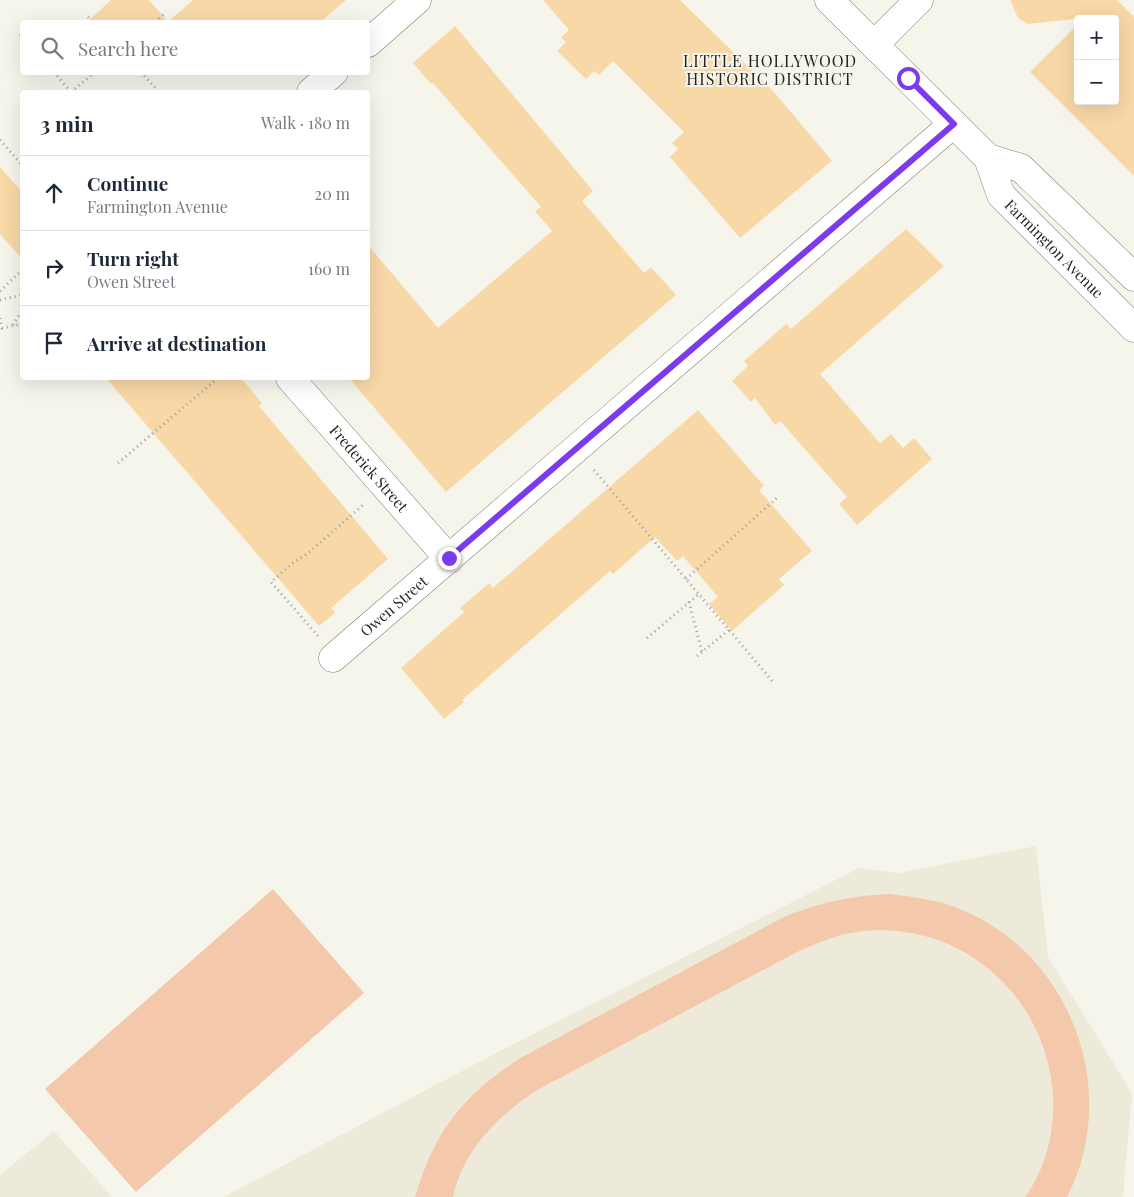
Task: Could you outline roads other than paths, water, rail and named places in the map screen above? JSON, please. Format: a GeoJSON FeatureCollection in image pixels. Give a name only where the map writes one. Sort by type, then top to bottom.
{"type":"FeatureCollection","features":[{"type":"Feature","properties":{"kind":"street"},"geometry":{"type":"LineString","coordinates":[[370,41],[417,0]]}},
{"type":"Feature","properties":{"kind":"street","name":"Farmington Avenue"},"geometry":{"type":"LineString","coordinates":[[829,0],[988,158],[1002,194],[1134,328]]}},
{"type":"Feature","properties":{"kind":"street"},"geometry":{"type":"LineString","coordinates":[[874,45],[919,0]]}},
{"type":"Feature","properties":{"kind":"street"},"geometry":{"type":"LineString","coordinates":[[313,90],[331,75]]}},
{"type":"Feature","properties":{"kind":"street","name":"Owen Street"},"geometry":{"type":"LineString","coordinates":[[326,648],[449,558],[954,124]]}},
{"type":"Feature","properties":{"kind":"street","name":"Farmington Avenue"},"geometry":{"type":"LineString","coordinates":[[988,158],[1021,168],[1134,277]]}},
{"type":"Feature","properties":{"kind":"street","name":"Frederick Street"},"geometry":{"type":"LineString","coordinates":[[292,380],[449,558]]}},
{"type":"Feature","properties":{"kind":"district","name":"LITTLE HOLLYWOOD HISTORIC DISTRICT"},"geometry":{"type":"Point","coordinates":[770,69]}}]}
